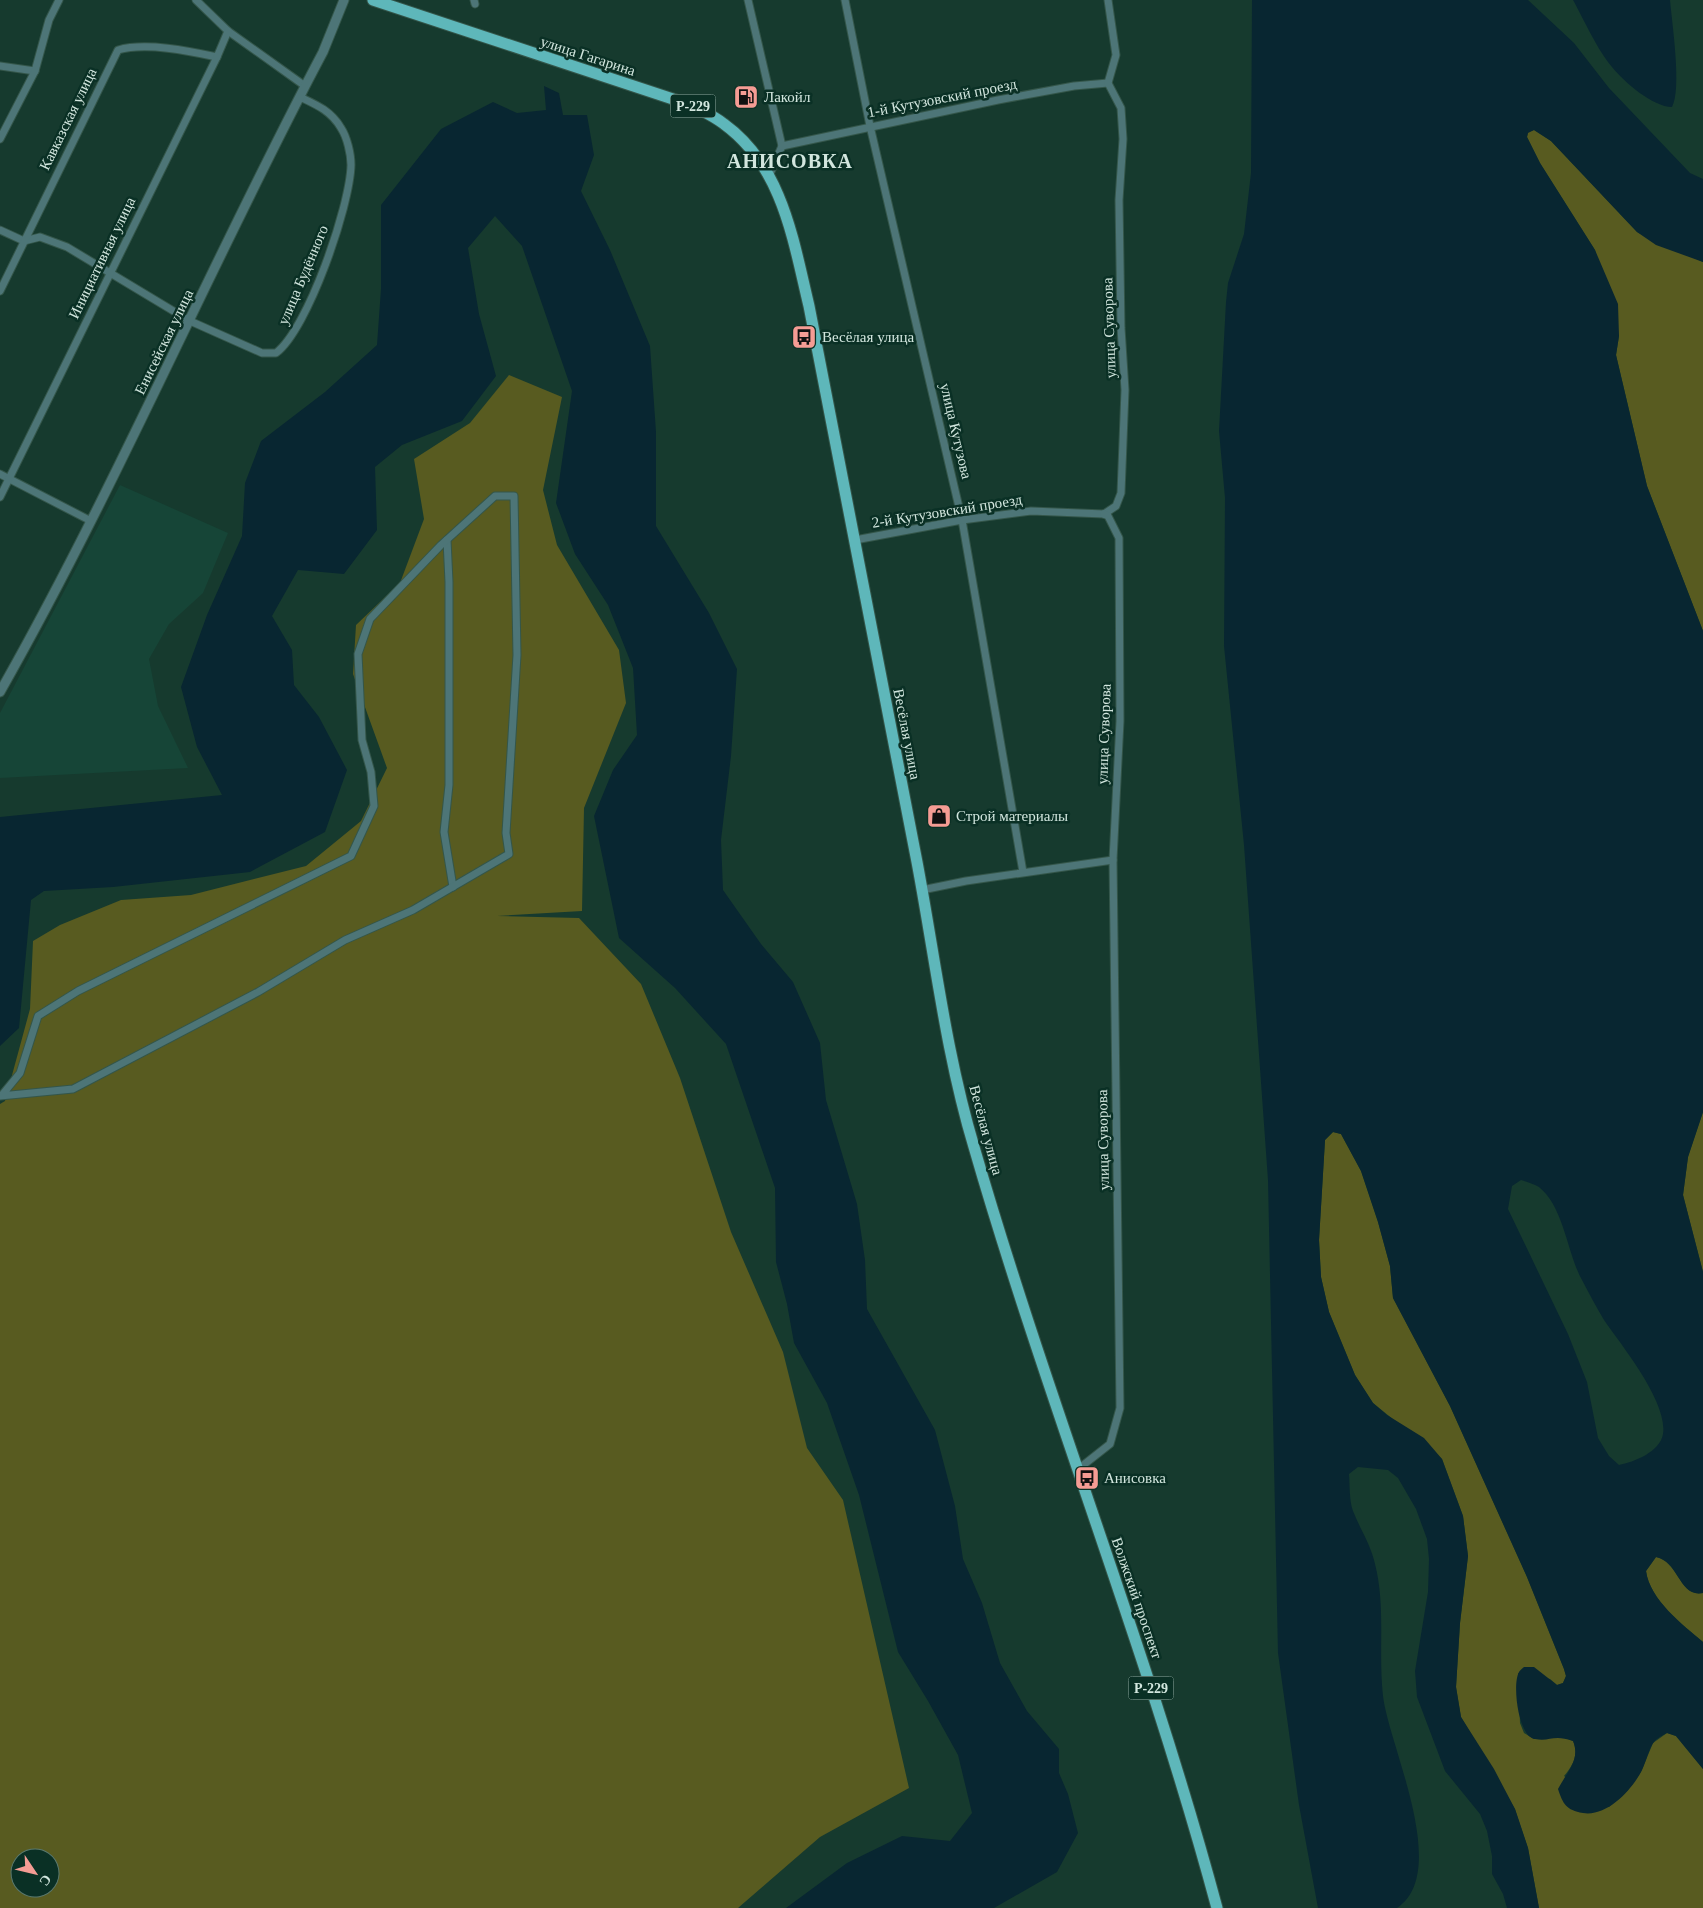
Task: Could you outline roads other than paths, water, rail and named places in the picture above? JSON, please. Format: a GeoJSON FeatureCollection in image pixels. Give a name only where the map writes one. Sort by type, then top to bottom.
{"type":"FeatureCollection","features":[{"type":"Feature","properties":{"kind":"main road","name":"улица Гагарина"},"geometry":{"type":"LineString","coordinates":[[374,0],[592,74],[691,105],[723,122],[752,150],[769,176]]}},
{"type":"Feature","properties":{"kind":"main road","name":"Весёлая улица"},"geometry":{"type":"LineString","coordinates":[[769,176],[787,214],[809,306],[956,1074],[973,1145],[1077,1470]]}},
{"type":"Feature","properties":{"kind":"main road","name":"Волжский проспект"},"geometry":{"type":"LineString","coordinates":[[1077,1470],[1194,1821],[1217,1908]]}},
{"type":"Feature","properties":{"kind":"street"},"geometry":{"type":"LineString","coordinates":[[0,139],[35,71],[49,20],[59,0]]}},
{"type":"Feature","properties":{"kind":"street"},"geometry":{"type":"LineString","coordinates":[[196,0],[228,31],[305,86]]}},
{"type":"Feature","properties":{"kind":"street","name":"Енисейская улица"},"geometry":{"type":"LineString","coordinates":[[0,692],[38,625],[91,521],[323,52],[344,0]]}},
{"type":"Feature","properties":{"kind":"street"},"geometry":{"type":"LineString","coordinates":[[748,0],[782,146],[769,176]]}},
{"type":"Feature","properties":{"kind":"street","name":"улица Кутузова"},"geometry":{"type":"LineString","coordinates":[[845,0],[870,126],[962,520],[1023,872]]}},
{"type":"Feature","properties":{"kind":"street"},"geometry":{"type":"LineString","coordinates":[[1108,0],[1116,55],[1108,83]]}},
{"type":"Feature","properties":{"kind":"street","name":"Инициативная улица"},"geometry":{"type":"LineString","coordinates":[[0,497],[217,57],[228,31]]}},
{"type":"Feature","properties":{"kind":"street","name":"Кавказская улица"},"geometry":{"type":"LineString","coordinates":[[0,291],[118,50],[128,47],[186,50],[217,57]]}},
{"type":"Feature","properties":{"kind":"street"},"geometry":{"type":"LineString","coordinates":[[0,66],[35,71]]}},
{"type":"Feature","properties":{"kind":"street","name":"1-й Кутузовский проезд"},"geometry":{"type":"LineString","coordinates":[[782,146],[870,126],[1074,86],[1108,83]]}},
{"type":"Feature","properties":{"kind":"street","name":"улица Суворова"},"geometry":{"type":"LineString","coordinates":[[1077,1470],[1110,1444],[1120,1408],[1113,860],[1120,721],[1119,538],[1108,516],[1104,514],[1116,506],[1121,494],[1125,390],[1121,328],[1119,200],[1124,139],[1121,108],[1108,83]]}},
{"type":"Feature","properties":{"kind":"street","name":"улица Будённого"},"geometry":{"type":"LineString","coordinates":[[0,230],[24,241],[40,237],[58,244],[190,321],[262,353],[276,352],[292,336],[319,280],[334,241],[351,164],[342,129],[328,111],[300,96]]}},
{"type":"Feature","properties":{"kind":"street"},"geometry":{"type":"LineString","coordinates":[[0,474],[91,521]]}},
{"type":"Feature","properties":{"kind":"street"},"geometry":{"type":"LineString","coordinates":[[495,496],[514,496],[517,655],[506,833],[509,854],[413,910],[345,940],[258,992],[73,1089],[1,1095],[20,1073],[38,1016],[78,991],[351,856],[374,806],[371,772],[362,740],[358,654],[370,619],[447,540],[495,496]]}},
{"type":"Feature","properties":{"kind":"street","name":"2-й Кутузовский проезд"},"geometry":{"type":"LineString","coordinates":[[854,540],[962,520],[1030,512],[1104,514]]}},
{"type":"Feature","properties":{"kind":"street"},"geometry":{"type":"LineString","coordinates":[[447,540],[449,582],[449,786],[444,832],[453,887]]}},
{"type":"Feature","properties":{"kind":"street"},"geometry":{"type":"LineString","coordinates":[[922,890],[1023,872],[1113,860]]}},
{"type":"Feature","properties":{"kind":"water"},"geometry":{"type":"Polygon","coordinates":[[[1252,0],[1528,0],[1574,43],[1609,88],[1690,173],[1703,179],[1703,262],[1656,245],[1637,232],[1551,141],[1534,130],[1528,133],[1527,137],[1540,163],[1595,250],[1618,304],[1619,336],[1616,355],[1647,486],[1703,631],[1703,1112],[1688,1157],[1683,1195],[1703,1272],[1703,1593],[1695,1593],[1689,1590],[1664,1560],[1656,1557],[1646,1571],[1654,1592],[1668,1611],[1703,1642],[1703,1769],[1676,1736],[1667,1733],[1657,1739],[1652,1745],[1642,1770],[1632,1786],[1610,1806],[1601,1811],[1583,1813],[1566,1806],[1558,1789],[1574,1760],[1575,1748],[1573,1741],[1561,1738],[1540,1740],[1529,1736],[1524,1729],[1518,1709],[1516,1687],[1519,1672],[1524,1667],[1534,1667],[1557,1685],[1563,1683],[1566,1676],[1564,1669],[1527,1577],[1450,1406],[1393,1298],[1390,1266],[1361,1171],[1341,1134],[1333,1132],[1325,1140],[1319,1240],[1321,1277],[1329,1312],[1355,1375],[1373,1403],[1387,1415],[1424,1438],[1442,1459],[1463,1516],[1468,1556],[1460,1623],[1456,1687],[1461,1717],[1494,1769],[1515,1809],[1528,1848],[1539,1908],[1507,1908],[1503,1894],[1492,1874],[1492,1856],[1487,1831],[1480,1814],[1445,1771],[1417,1697],[1415,1671],[1428,1592],[1429,1559],[1427,1539],[1416,1509],[1398,1478],[1388,1470],[1358,1467],[1349,1474],[1352,1507],[1371,1550],[1375,1564],[1380,1596],[1383,1696],[1412,1807],[1418,1838],[1418,1867],[1412,1891],[1397,1908],[1318,1908],[1299,1805],[1278,1653],[1268,1180],[1244,845],[1224,646],[1225,498],[1219,431],[1226,302],[1228,283],[1244,234],[1251,173],[1252,0]],[[1521,1180],[1512,1186],[1508,1209],[1568,1334],[1587,1382],[1598,1438],[1609,1456],[1619,1465],[1632,1461],[1652,1451],[1661,1440],[1663,1421],[1658,1406],[1642,1375],[1604,1320],[1582,1280],[1554,1206],[1539,1187],[1521,1180]]]}},
{"type":"Feature","properties":{"kind":"water"},"geometry":{"type":"Polygon","coordinates":[[[1573,0],[1670,0],[1676,71],[1675,98],[1672,107],[1656,103],[1639,93],[1617,73],[1591,35],[1573,0]]]}},
{"type":"Feature","properties":{"kind":"water"},"geometry":{"type":"Polygon","coordinates":[[[544,86],[559,93],[563,115],[587,115],[594,155],[581,191],[610,250],[650,346],[656,432],[656,526],[709,613],[737,669],[731,756],[721,840],[723,890],[761,944],[793,982],[820,1043],[826,1100],[857,1204],[865,1260],[867,1309],[935,1430],[955,1506],[963,1559],[982,1603],[1000,1663],[1027,1711],[1059,1749],[1059,1773],[1068,1794],[1078,1833],[1057,1872],[994,1908],[786,1908],[847,1863],[902,1836],[950,1841],[972,1813],[958,1755],[898,1652],[859,1495],[827,1403],[794,1343],[787,1304],[776,1262],[775,1188],[726,1044],[675,988],[619,938],[594,816],[613,770],[637,735],[633,668],[608,605],[575,554],[556,503],[572,391],[522,246],[495,216],[468,248],[479,314],[496,376],[462,421],[402,445],[375,467],[377,530],[344,574],[298,570],[272,616],[292,650],[294,685],[319,717],[347,770],[325,832],[250,872],[113,887],[44,891],[31,900],[19,1028],[0,1046],[0,817],[222,795],[197,747],[181,687],[207,615],[242,536],[245,483],[261,441],[325,392],[377,345],[381,289],[381,205],[441,129],[493,102],[517,113],[546,110],[544,86]]]}},
{"type":"Feature","properties":{"kind":"place","name":"Лакойл"},"geometry":{"type":"Point","coordinates":[746,97]}},
{"type":"Feature","properties":{"kind":"place","name":"Весёлая улица"},"geometry":{"type":"Point","coordinates":[804,337]}},
{"type":"Feature","properties":{"kind":"place","name":"Строй материалы"},"geometry":{"type":"Point","coordinates":[939,816]}},
{"type":"Feature","properties":{"kind":"place","name":"Анисовка"},"geometry":{"type":"Point","coordinates":[1087,1478]}},
{"type":"Feature","properties":{"kind":"district","name":"АНИСОВКА"},"geometry":{"type":"Point","coordinates":[790,161]}}]}
